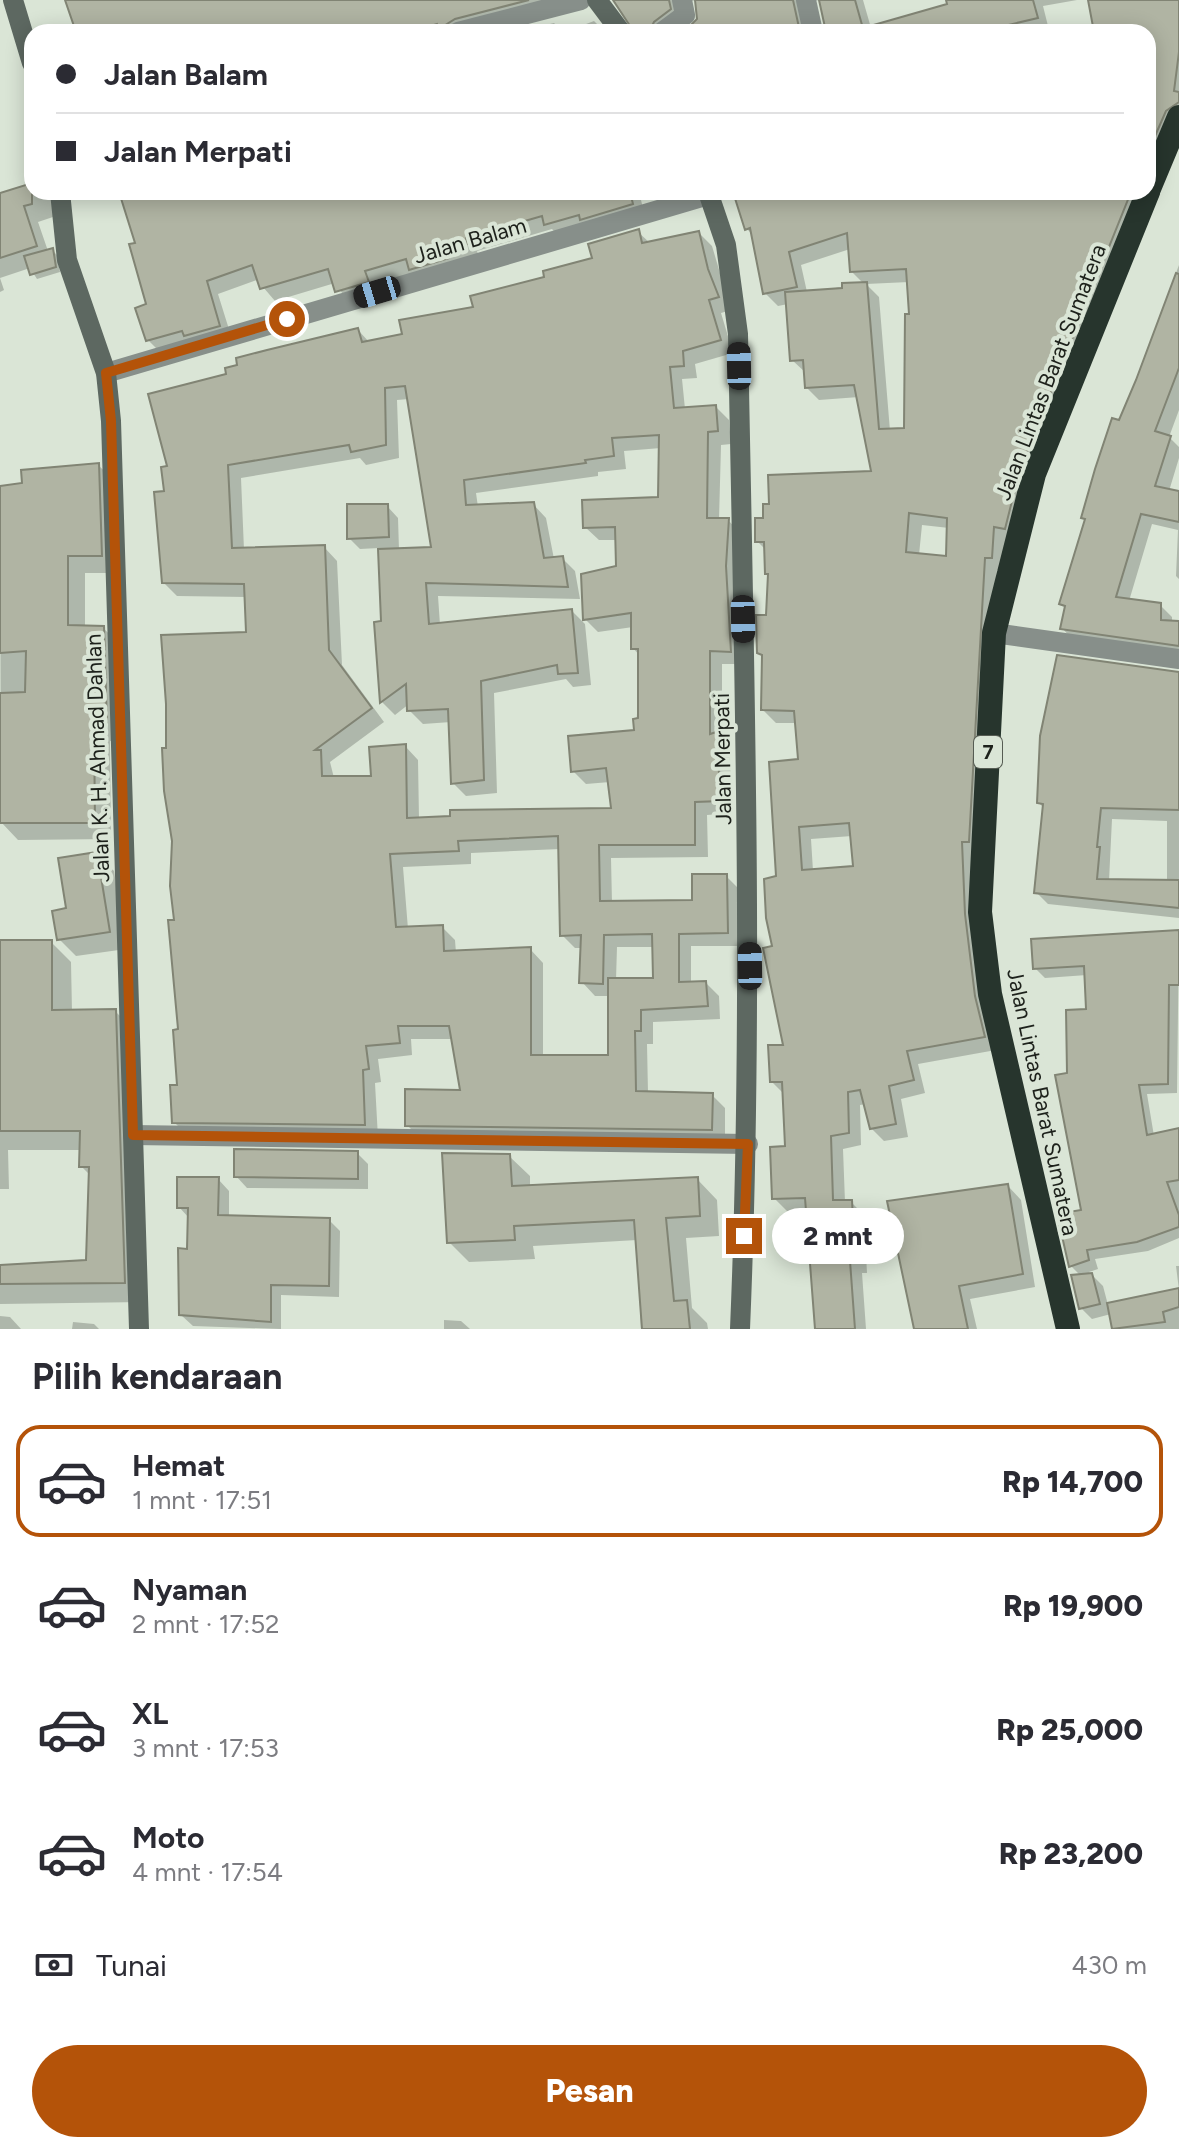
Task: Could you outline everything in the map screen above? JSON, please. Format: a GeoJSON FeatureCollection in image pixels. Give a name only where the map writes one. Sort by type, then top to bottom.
{"type":"FeatureCollection","features":[{"type":"Feature","properties":{"kind":"highway","name":"Jalan Lintas Barat Sumatera"},"geometry":{"type":"LineString","coordinates":[[1156,173],[1179,117]]}},
{"type":"Feature","properties":{"kind":"highway","name":"Jalan Lintas Barat Sumatera"},"geometry":{"type":"LineString","coordinates":[[1068,1329],[990,994],[980,912],[994,633],[1034,474],[1145,200]]}},
{"type":"Feature","properties":{"kind":"main road"},"geometry":{"type":"LineString","coordinates":[[13,0],[24,36]]}},
{"type":"Feature","properties":{"kind":"main road"},"geometry":{"type":"LineString","coordinates":[[597,0],[615,24]]}},
{"type":"Feature","properties":{"kind":"main road","name":"Jalan K. H. Ahmad Dahlan"},"geometry":{"type":"LineString","coordinates":[[61,200],[67,260],[106,373],[112,437],[139,1329]]}},
{"type":"Feature","properties":{"kind":"main road","name":"Jalan Merpati"},"geometry":{"type":"LineString","coordinates":[[711,200],[726,245],[738,334],[750,966],[748,1144],[740,1329]]}},
{"type":"Feature","properties":{"kind":"street"},"geometry":{"type":"LineString","coordinates":[[489,24],[581,0]]}},
{"type":"Feature","properties":{"kind":"street"},"geometry":{"type":"LineString","coordinates":[[673,24],[685,15],[682,0]]}},
{"type":"Feature","properties":{"kind":"street"},"geometry":{"type":"LineString","coordinates":[[806,0],[811,24]]}},
{"type":"Feature","properties":{"kind":"street","name":"Jalan Balam"},"geometry":{"type":"LineString","coordinates":[[106,373],[686,200]]}},
{"type":"Feature","properties":{"kind":"street"},"geometry":{"type":"LineString","coordinates":[[994,633],[1179,659]]}},
{"type":"Feature","properties":{"kind":"street"},"geometry":{"type":"LineString","coordinates":[[133,1135],[748,1144]]}},
{"type":"Feature","properties":{"kind":"building"},"geometry":{"type":"Polygon","coordinates":[[[65,0],[529,0],[455,19],[447,24],[73,24],[65,0]]]}},
{"type":"Feature","properties":{"kind":"building"},"geometry":{"type":"Polygon","coordinates":[[[613,0],[669,0],[671,9],[653,24],[629,24],[613,0]]]}},
{"type":"Feature","properties":{"kind":"building"},"geometry":{"type":"Polygon","coordinates":[[[695,0],[793,0],[798,24],[692,24],[697,19],[695,0]]]}},
{"type":"Feature","properties":{"kind":"building"},"geometry":{"type":"Polygon","coordinates":[[[819,0],[855,0],[862,24],[824,24],[819,0]]]}},
{"type":"Feature","properties":{"kind":"building"},"geometry":{"type":"Polygon","coordinates":[[[946,0],[1033,0],[1038,18],[1012,24],[877,24],[947,4],[946,0]]]}},
{"type":"Feature","properties":{"kind":"building"},"geometry":{"type":"Polygon","coordinates":[[[1088,0],[1179,0],[1179,52],[1174,91],[1179,92],[1179,102],[1166,111],[1156,134],[1156,24],[1092,24],[1088,0]]]}},
{"type":"Feature","properties":{"kind":"building"},"geometry":{"type":"Polygon","coordinates":[[[24,186],[24,200],[32,200],[32,204],[24,206],[37,246],[0,258],[0,193],[24,186]]]}},
{"type":"Feature","properties":{"kind":"building"},"geometry":{"type":"Polygon","coordinates":[[[122,200],[632,200],[633,204],[580,220],[579,215],[544,225],[542,216],[466,238],[467,244],[447,250],[449,258],[409,270],[406,259],[365,271],[369,282],[335,292],[328,269],[260,289],[252,265],[207,281],[220,326],[184,336],[182,331],[146,341],[135,308],[146,304],[129,244],[135,243],[122,200]]]}},
{"type":"Feature","properties":{"kind":"building"},"geometry":{"type":"Polygon","coordinates":[[[736,200],[1128,200],[1020,469],[1005,529],[994,527],[992,558],[985,558],[969,842],[962,842],[965,914],[975,996],[985,1037],[907,1051],[914,1080],[889,1086],[896,1124],[870,1129],[860,1090],[848,1092],[849,1133],[831,1136],[833,1200],[852,1200],[855,1261],[850,1261],[855,1329],[815,1329],[805,1198],[772,1199],[770,1147],[785,1146],[782,1082],[770,1082],[768,1045],[783,1045],[763,948],[772,946],[766,918],[764,879],[776,876],[769,762],[798,759],[794,711],[761,710],[762,655],[757,653],[756,615],[766,615],[768,574],[765,574],[764,542],[755,542],[755,518],[763,518],[763,504],[769,504],[768,475],[871,471],[854,385],[805,388],[803,360],[790,361],[785,292],[842,288],[842,283],[867,282],[879,429],[904,428],[905,314],[909,314],[906,269],[850,272],[847,233],[789,252],[797,287],[763,294],[750,228],[745,230],[736,200]],[[909,513],[906,552],[946,556],[947,518],[909,513]],[[849,823],[799,827],[802,870],[853,866],[849,823]]]}},
{"type":"Feature","properties":{"kind":"building"},"geometry":{"type":"Polygon","coordinates":[[[639,229],[642,243],[699,231],[708,269],[719,297],[709,300],[721,340],[683,351],[684,366],[670,367],[674,408],[716,405],[718,431],[708,432],[707,518],[729,518],[726,566],[731,652],[710,651],[710,734],[716,732],[721,801],[695,802],[695,845],[599,845],[600,901],[692,900],[692,874],[727,874],[728,933],[679,934],[679,982],[706,981],[708,1006],[641,1010],[641,1031],[635,1031],[636,1091],[713,1093],[712,1130],[405,1126],[405,1089],[460,1090],[449,1026],[398,1026],[400,1043],[366,1046],[369,1069],[363,1070],[365,1125],[172,1123],[170,1085],[177,1085],[173,1030],[178,1029],[168,920],[174,920],[170,886],[172,841],[164,791],[162,748],[166,748],[166,704],[161,635],[246,632],[244,584],[162,583],[154,492],[164,491],[161,467],[167,466],[148,394],[226,374],[225,368],[237,365],[236,358],[358,328],[362,342],[402,334],[399,320],[473,307],[470,296],[544,277],[543,271],[592,258],[588,244],[639,229]],[[405,386],[385,388],[386,445],[351,452],[349,445],[228,465],[232,548],[325,545],[329,650],[372,708],[315,750],[321,750],[322,776],[371,776],[369,747],[406,744],[407,818],[450,816],[450,810],[611,808],[606,768],[571,772],[568,736],[634,730],[633,719],[638,718],[638,649],[631,649],[631,613],[583,620],[581,574],[616,566],[615,527],[583,528],[582,500],[658,497],[659,435],[612,438],[614,456],[585,460],[586,463],[464,480],[466,505],[534,502],[544,558],[563,556],[568,587],[426,583],[429,624],[572,609],[578,673],[558,674],[557,665],[481,681],[484,780],[451,784],[448,709],[407,711],[406,684],[380,703],[374,622],[381,621],[378,549],[431,547],[405,386]],[[558,836],[458,841],[459,851],[390,854],[396,927],[443,925],[444,951],[531,947],[531,1055],[608,1055],[608,978],[653,978],[652,934],[604,935],[603,984],[579,983],[581,935],[560,936],[558,836]]]}},
{"type":"Feature","properties":{"kind":"building"},"geometry":{"type":"Polygon","coordinates":[[[53,248],[56,267],[30,275],[24,256],[53,248]]]}},
{"type":"Feature","properties":{"kind":"building"},"geometry":{"type":"Polygon","coordinates":[[[1176,273],[1179,274],[1179,368],[1155,431],[1171,436],[1155,486],[1179,491],[1179,522],[1141,514],[1116,597],[1161,603],[1161,620],[1179,621],[1179,646],[1060,629],[1065,606],[1059,604],[1085,519],[1081,518],[1095,469],[1112,418],[1119,420],[1136,380],[1176,273]]]}},
{"type":"Feature","properties":{"kind":"building"},"geometry":{"type":"Polygon","coordinates":[[[99,463],[102,556],[68,556],[68,625],[104,626],[107,725],[94,725],[95,823],[0,823],[0,693],[25,692],[26,651],[0,653],[0,486],[22,483],[21,470],[99,463]]]}},
{"type":"Feature","properties":{"kind":"building"},"geometry":{"type":"Polygon","coordinates":[[[347,504],[388,504],[389,537],[347,539],[347,504]]]}},
{"type":"Feature","properties":{"kind":"building"},"geometry":{"type":"Polygon","coordinates":[[[1057,655],[1179,672],[1179,810],[1101,808],[1097,879],[1179,880],[1179,908],[1034,893],[1043,804],[1037,803],[1040,736],[1057,655]]]}},
{"type":"Feature","properties":{"kind":"building"},"geometry":{"type":"Polygon","coordinates":[[[97,852],[110,932],[57,940],[52,911],[66,908],[58,858],[97,852]]]}},
{"type":"Feature","properties":{"kind":"building"},"geometry":{"type":"Polygon","coordinates":[[[1179,930],[1179,985],[1169,985],[1168,1084],[1139,1085],[1147,1135],[1179,1128],[1179,1180],[1167,1182],[1179,1215],[1179,1227],[1137,1242],[1087,1250],[1089,1260],[1069,1267],[1057,1214],[1081,1210],[1055,1075],[1067,1073],[1066,1010],[1086,1009],[1084,966],[1033,969],[1031,939],[1179,930]]]}},
{"type":"Feature","properties":{"kind":"building"},"geometry":{"type":"Polygon","coordinates":[[[0,940],[52,940],[52,1010],[116,1009],[125,1283],[0,1284],[0,1265],[86,1260],[89,1167],[79,1167],[80,1131],[0,1131],[0,940]]]}},
{"type":"Feature","properties":{"kind":"building"},"geometry":{"type":"Polygon","coordinates":[[[234,1149],[358,1151],[358,1179],[234,1177],[234,1149]]]}},
{"type":"Feature","properties":{"kind":"building"},"geometry":{"type":"Polygon","coordinates":[[[442,1153],[510,1154],[512,1186],[698,1177],[700,1216],[666,1218],[674,1301],[687,1300],[690,1329],[642,1329],[634,1220],[514,1226],[515,1240],[447,1243],[442,1153]]]}},
{"type":"Feature","properties":{"kind":"building"},"geometry":{"type":"Polygon","coordinates":[[[177,1177],[219,1177],[218,1215],[330,1218],[329,1286],[271,1285],[271,1322],[179,1315],[178,1248],[187,1249],[188,1208],[177,1208],[177,1177]]]}},
{"type":"Feature","properties":{"kind":"building"},"geometry":{"type":"Polygon","coordinates":[[[1008,1184],[1023,1274],[959,1286],[968,1329],[914,1329],[887,1201],[1008,1184]]]}},
{"type":"Feature","properties":{"kind":"building"},"geometry":{"type":"Polygon","coordinates":[[[1092,1273],[1100,1304],[1079,1309],[1071,1275],[1092,1273]]]}},
{"type":"Feature","properties":{"kind":"building"},"geometry":{"type":"Polygon","coordinates":[[[1179,1288],[1179,1307],[1163,1312],[1165,1322],[1112,1329],[1107,1303],[1179,1288]]]}},
{"type":"Feature","properties":{"kind":"route"},"geometry":{"type":"LineString","coordinates":[[287,319],[106,373],[111,421],[133,1135],[748,1144],[744,1236]]}}]}
